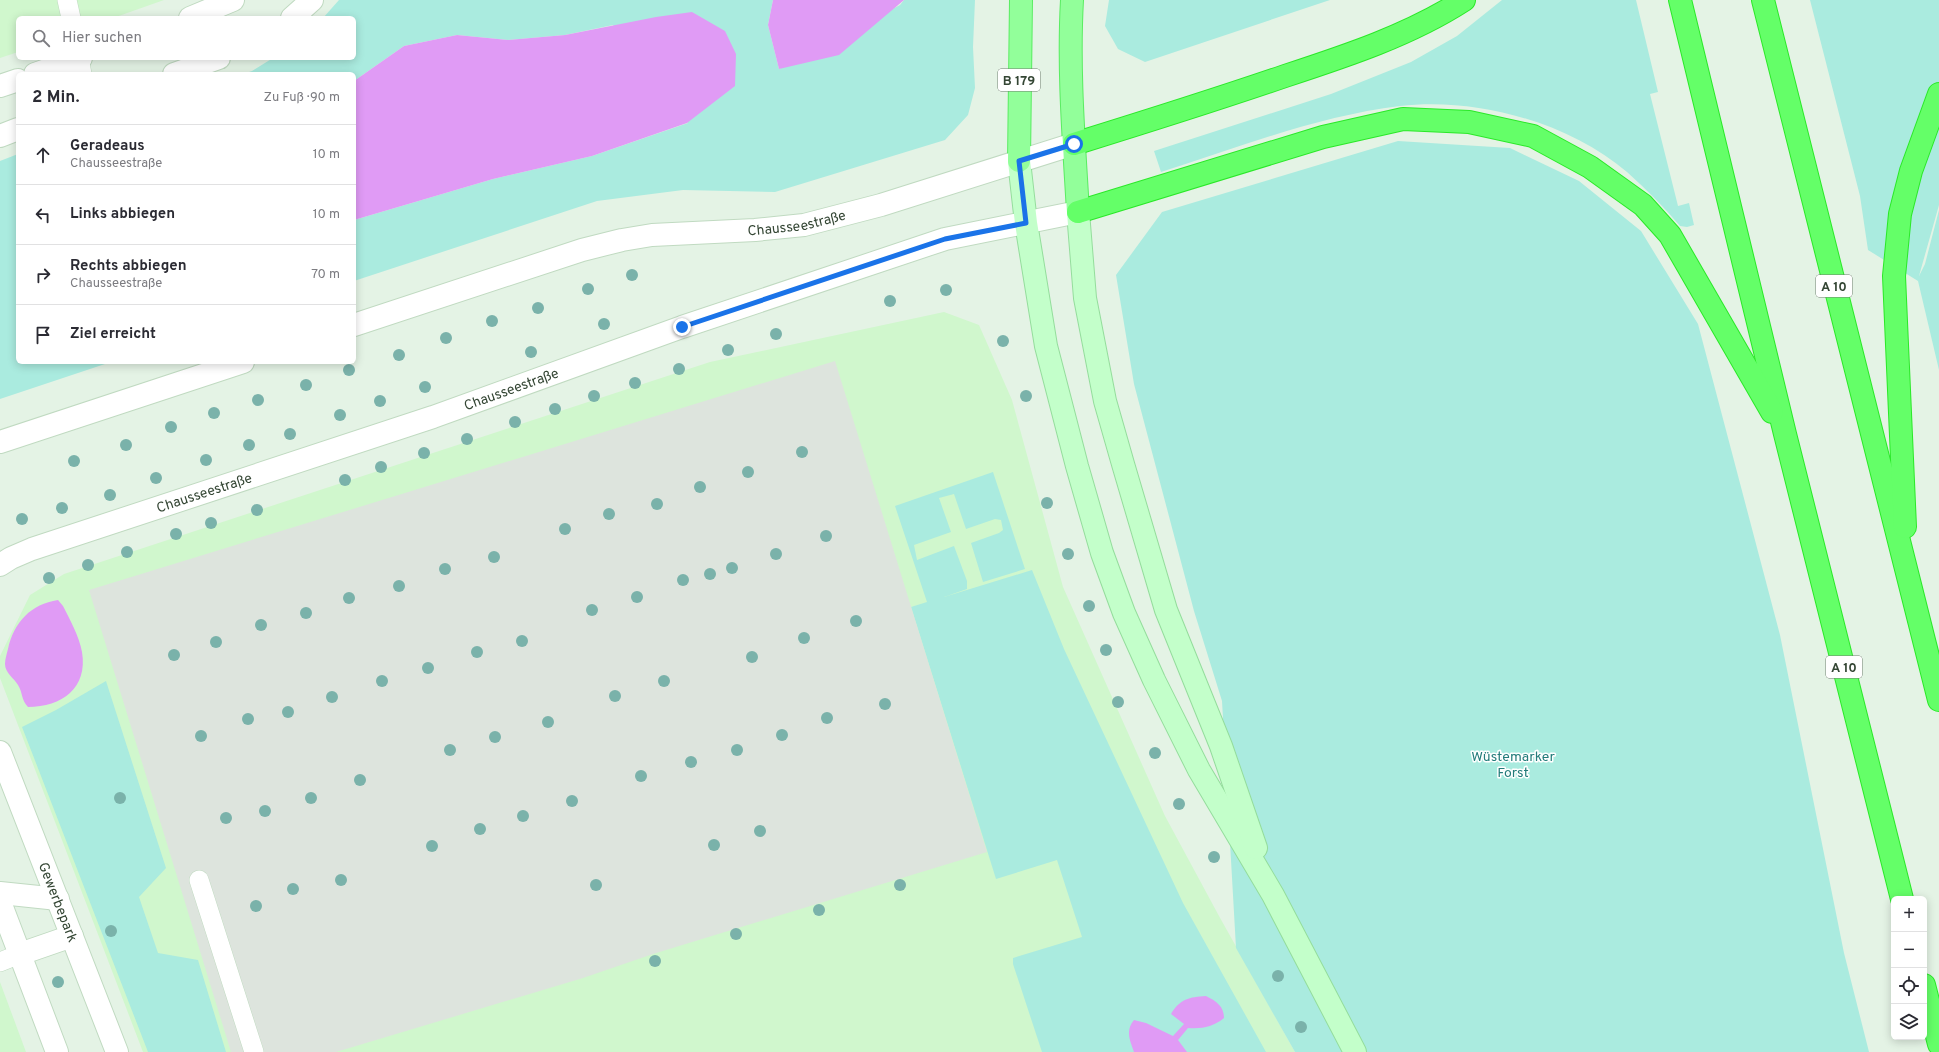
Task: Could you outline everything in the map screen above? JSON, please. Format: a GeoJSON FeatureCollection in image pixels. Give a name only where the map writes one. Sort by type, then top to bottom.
{"type":"FeatureCollection","features":[{"type":"Feature","properties":{"kind":"highway"},"geometry":{"type":"LineString","coordinates":[[1074,144],[1174,114],[1320,64],[1400,34],[1446,12],[1464,0]]}},
{"type":"Feature","properties":{"kind":"highway","name":"A 10"},"geometry":{"type":"LineString","coordinates":[[1680,0],[1785,434],[1901,896]]}},
{"type":"Feature","properties":{"kind":"highway","name":"A 10"},"geometry":{"type":"LineString","coordinates":[[1763,0],[1939,700]]}},
{"type":"Feature","properties":{"kind":"highway"},"geometry":{"type":"LineString","coordinates":[[1907,573],[1894,276],[1902,207],[1911,171],[1939,94]]}},
{"type":"Feature","properties":{"kind":"highway"},"geometry":{"type":"LineString","coordinates":[[1078,212],[1322,137],[1403,119],[1469,122],[1533,136],[1590,167],[1643,205],[1670,235],[1785,434]]}},
{"type":"Feature","properties":{"kind":"highway"},"geometry":{"type":"LineString","coordinates":[[1927,997],[1939,1044]]}},
{"type":"Feature","properties":{"kind":"main road","name":"B 179"},"geometry":{"type":"LineString","coordinates":[[1019,161],[1021,0]]}},
{"type":"Feature","properties":{"kind":"main road"},"geometry":{"type":"LineString","coordinates":[[1072,0],[1071,23],[1074,144],[1085,298],[1105,401],[1122,464],[1166,610],[1221,746],[1273,896]]}},
{"type":"Feature","properties":{"kind":"main road"},"geometry":{"type":"LineString","coordinates":[[1019,161],[1026,223],[1046,346],[1077,466],[1102,553],[1124,614],[1154,680],[1199,770],[1273,896],[1355,1052]]}},
{"type":"Feature","properties":{"kind":"street"},"geometry":{"type":"LineString","coordinates":[[195,16],[233,0]]}},
{"type":"Feature","properties":{"kind":"street"},"geometry":{"type":"LineString","coordinates":[[294,16],[312,0]]}},
{"type":"Feature","properties":{"kind":"street"},"geometry":{"type":"LineString","coordinates":[[180,72],[213,60]]}},
{"type":"Feature","properties":{"kind":"street"},"geometry":{"type":"LineString","coordinates":[[42,72],[80,62]]}},
{"type":"Feature","properties":{"kind":"street"},"geometry":{"type":"LineString","coordinates":[[0,86],[16,81]]}},
{"type":"Feature","properties":{"kind":"street"},"geometry":{"type":"LineString","coordinates":[[0,136],[16,130]]}},
{"type":"Feature","properties":{"kind":"street","name":"Chausseestraße"},"geometry":{"type":"LineString","coordinates":[[356,324],[582,250],[622,240],[652,235],[755,230],[804,225],[881,205],[1074,144]]}},
{"type":"Feature","properties":{"kind":"street","name":"Chausseestraße"},"geometry":{"type":"LineString","coordinates":[[0,565],[11,558],[32,550],[433,417],[682,327],[945,239],[1078,212]]}},
{"type":"Feature","properties":{"kind":"street"},"geometry":{"type":"LineString","coordinates":[[0,442],[237,364]]}},
{"type":"Feature","properties":{"kind":"street","name":"Gewerbepark"},"geometry":{"type":"LineString","coordinates":[[0,752],[117,1052]]}},
{"type":"Feature","properties":{"kind":"street"},"geometry":{"type":"LineString","coordinates":[[0,893],[58,899]]}},
{"type":"Feature","properties":{"kind":"street"},"geometry":{"type":"LineString","coordinates":[[0,902],[57,1052]]}},
{"type":"Feature","properties":{"kind":"street"},"geometry":{"type":"LineString","coordinates":[[20,954],[72,936]]}},
{"type":"Feature","properties":{"kind":"lane"},"geometry":{"type":"LineString","coordinates":[[67,0],[70,16]]}},
{"type":"Feature","properties":{"kind":"lane"},"geometry":{"type":"LineString","coordinates":[[199,880],[254,1052]]}},
{"type":"Feature","properties":{"kind":"lane"},"geometry":{"type":"LineString","coordinates":[[0,962],[20,954]]}},
{"type":"Feature","properties":{"kind":"shaded area"},"geometry":{"type":"Polygon","coordinates":[[[0,0],[164,0],[119,16],[16,16],[16,53],[0,58],[0,0]]]}},
{"type":"Feature","properties":{"kind":"shaded area"},"geometry":{"type":"Polygon","coordinates":[[[773,0],[904,0],[839,55],[779,69],[768,25],[773,0]]]}},
{"type":"Feature","properties":{"kind":"shaded area"},"geometry":{"type":"Polygon","coordinates":[[[692,12],[725,31],[736,54],[735,86],[687,123],[592,156],[493,179],[356,219],[356,80],[404,46],[457,35],[508,40],[565,35],[656,17],[692,12]]]}},
{"type":"Feature","properties":{"kind":"shaded area"},"geometry":{"type":"Polygon","coordinates":[[[944,312],[979,325],[1012,400],[1063,587],[1165,816],[1295,1052],[143,1052],[0,678],[0,656],[30,595],[64,574],[710,362],[944,312]]]}},
{"type":"Feature","properties":{"kind":"shaded area"},"geometry":{"type":"Polygon","coordinates":[[[835,361],[987,852],[653,954],[583,978],[336,1052],[231,1052],[89,590],[835,361]]]}},
{"type":"Feature","properties":{"kind":"shaded area"},"geometry":{"type":"Polygon","coordinates":[[[58,600],[63,606],[77,634],[81,646],[83,665],[81,676],[77,685],[62,699],[40,706],[28,707],[24,702],[18,685],[5,667],[8,649],[19,623],[25,616],[32,610],[48,602],[58,600]]]}},
{"type":"Feature","properties":{"kind":"shaded area"},"geometry":{"type":"Polygon","coordinates":[[[0,982],[26,1052],[0,1052],[0,982]]]}},
{"type":"Feature","properties":{"kind":"shaded area"},"geometry":{"type":"Polygon","coordinates":[[[1206,996],[1219,1004],[1223,1010],[1224,1018],[1216,1024],[1207,1027],[1188,1028],[1178,1040],[1187,1052],[1134,1052],[1129,1032],[1131,1024],[1134,1020],[1146,1023],[1173,1036],[1184,1024],[1171,1014],[1174,1009],[1182,1002],[1190,998],[1206,996]]]}},
{"type":"Feature","properties":{"kind":"green space"},"geometry":{"type":"Polygon","coordinates":[[[339,0],[773,0],[768,25],[779,69],[900,5],[904,0],[975,0],[973,47],[975,88],[968,115],[945,140],[775,192],[683,190],[597,201],[356,280],[356,219],[493,179],[592,156],[688,123],[613,25],[565,35],[508,40],[457,35],[404,46],[356,80],[356,72],[249,72],[270,60],[356,60],[356,16],[325,16],[339,0]]]}},
{"type":"Feature","properties":{"kind":"green space"},"geometry":{"type":"Polygon","coordinates":[[[1109,0],[1330,0],[1145,62],[1118,49],[1105,26],[1109,0]]]}},
{"type":"Feature","properties":{"kind":"green space"},"geometry":{"type":"Polygon","coordinates":[[[1502,0],[1636,0],[1658,92],[1650,94],[1678,206],[1689,203],[1694,225],[1687,227],[1680,226],[1655,198],[1627,172],[1603,154],[1577,139],[1520,117],[1459,105],[1429,104],[1400,106],[1339,117],[1279,133],[1161,172],[1154,151],[1331,94],[1411,62],[1457,36],[1502,0]]]}},
{"type":"Feature","properties":{"kind":"green space"},"geometry":{"type":"Polygon","coordinates":[[[1810,0],[1939,0],[1939,205],[1919,276],[1925,264],[1939,210],[1939,370],[1918,281],[1868,250],[1860,196],[1810,0]]]}},
{"type":"Feature","properties":{"kind":"green space","name":"Wüstemarker Forst"},"geometry":{"type":"Polygon","coordinates":[[[1398,141],[1510,148],[1579,181],[1641,231],[1698,324],[1780,635],[1844,953],[1869,1052],[1295,1052],[1236,948],[1222,701],[1194,611],[1134,384],[1116,275],[1162,212],[1398,141]]]}},
{"type":"Feature","properties":{"kind":"green space"},"geometry":{"type":"Polygon","coordinates":[[[16,155],[16,364],[105,364],[0,399],[0,161],[16,155]]]}},
{"type":"Feature","properties":{"kind":"green space"},"geometry":{"type":"Polygon","coordinates":[[[993,472],[1025,569],[983,582],[971,543],[999,533],[1003,530],[1001,520],[995,519],[966,529],[954,494],[939,498],[951,532],[914,545],[917,560],[954,546],[967,581],[967,589],[944,597],[1032,570],[1064,649],[1183,903],[1266,1052],[1042,1052],[1013,964],[1013,958],[1082,937],[1057,860],[996,879],[911,607],[927,602],[895,506],[993,472]]]}},
{"type":"Feature","properties":{"kind":"green space"},"geometry":{"type":"Polygon","coordinates":[[[106,681],[166,868],[139,897],[158,953],[198,960],[226,1052],[148,1052],[22,727],[56,710],[106,681]]]}},
{"type":"Feature","properties":{"kind":"route"},"geometry":{"type":"LineString","coordinates":[[682,327],[945,239],[1026,223],[1019,161],[1074,144]]}}]}
